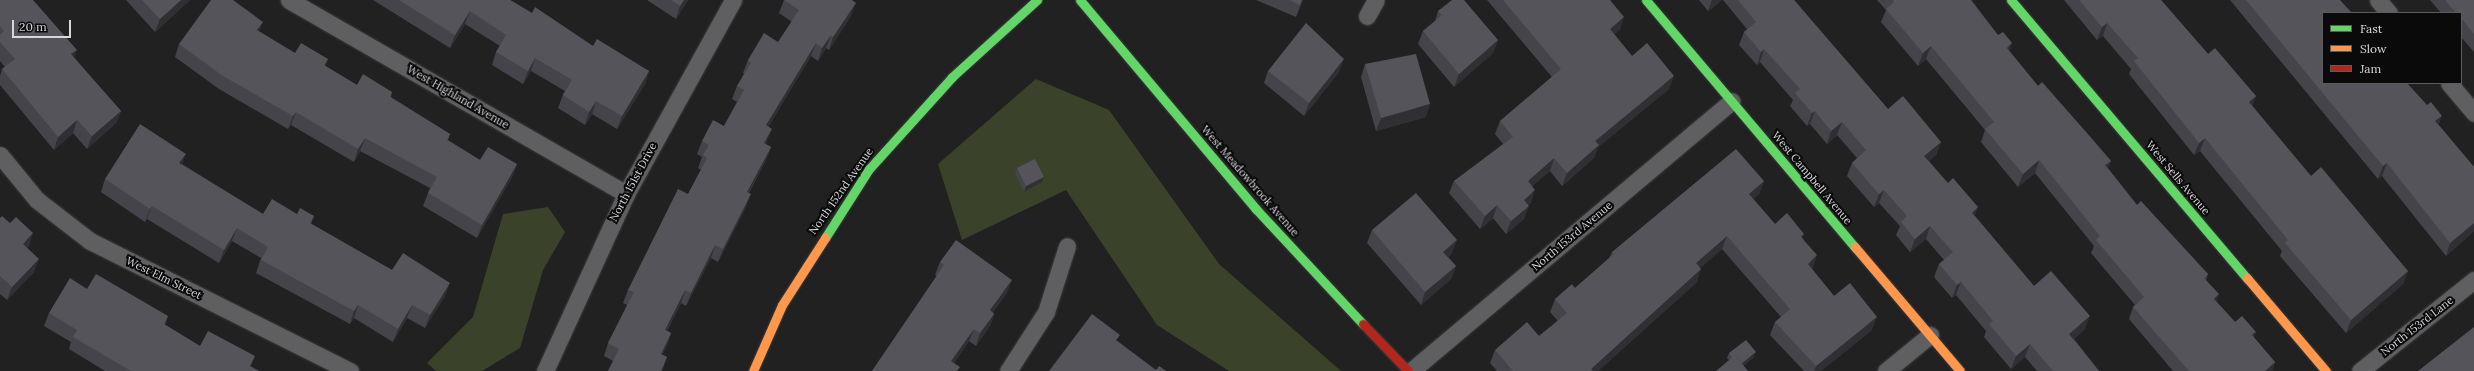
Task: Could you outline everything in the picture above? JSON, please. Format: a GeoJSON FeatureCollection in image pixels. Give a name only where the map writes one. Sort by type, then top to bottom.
{"type":"FeatureCollection","features":[{"type":"Feature","properties":{"kind":"street","name":"West Highland Avenue"},"geometry":{"type":"LineString","coordinates":[[289,0],[626,194]]}},
{"type":"Feature","properties":{"kind":"street","name":"North 151st Drive"},"geometry":{"type":"LineString","coordinates":[[545,371],[626,194],[733,0]]}},
{"type":"Feature","properties":{"kind":"street","name":"North 152nd Avenue"},"geometry":{"type":"LineString","coordinates":[[753,371],[782,305],[869,169],[952,77],[1037,0]]}},
{"type":"Feature","properties":{"kind":"street","name":"West Meadowbrook Avenue"},"geometry":{"type":"LineString","coordinates":[[1080,0],[1256,209],[1408,371]]}},
{"type":"Feature","properties":{"kind":"street"},"geometry":{"type":"LineString","coordinates":[[1367,16],[1376,0]]}},
{"type":"Feature","properties":{"kind":"street","name":"West Campbell Avenue"},"geometry":{"type":"LineString","coordinates":[[1646,0],[1960,371]]}},
{"type":"Feature","properties":{"kind":"street","name":"West Sells Avenue"},"geometry":{"type":"LineString","coordinates":[[2011,0],[2326,371]]}},
{"type":"Feature","properties":{"kind":"street"},"geometry":{"type":"LineString","coordinates":[[2378,0],[2388,12]]}},
{"type":"Feature","properties":{"kind":"street"},"geometry":{"type":"LineString","coordinates":[[2450,84],[2474,113]]}},
{"type":"Feature","properties":{"kind":"street","name":"North 153rd Avenue"},"geometry":{"type":"LineString","coordinates":[[1411,371],[1732,101]]}},
{"type":"Feature","properties":{"kind":"street","name":"West Elm Street"},"geometry":{"type":"LineString","coordinates":[[0,155],[37,200],[90,241],[350,371]]}},
{"type":"Feature","properties":{"kind":"street"},"geometry":{"type":"LineString","coordinates":[[1008,371],[1046,312],[1067,246]]}},
{"type":"Feature","properties":{"kind":"street","name":"North 153rd Lane"},"geometry":{"type":"LineString","coordinates":[[2360,371],[2474,280]]}},
{"type":"Feature","properties":{"kind":"street"},"geometry":{"type":"LineString","coordinates":[[1886,371],[1930,335]]}},
{"type":"Feature","properties":{"kind":"green space"},"geometry":{"type":"Polygon","coordinates":[[[1036,79],[1109,110],[1219,264],[1341,371],[1229,371],[1157,325],[1066,190],[962,240],[938,164],[1036,79]]]}},
{"type":"Feature","properties":{"kind":"green space"},"geometry":{"type":"Polygon","coordinates":[[[548,207],[565,232],[543,270],[520,348],[482,371],[436,371],[427,363],[473,317],[503,214],[548,207]]]}},
{"type":"Feature","properties":{"kind":"building"},"geometry":{"type":"Polygon","coordinates":[[[0,0],[33,0],[77,50],[71,54],[121,111],[92,136],[77,120],[58,137],[2,69],[15,59],[0,42],[0,35],[4,31],[0,26],[0,0]]]}},
{"type":"Feature","properties":{"kind":"building"},"geometry":{"type":"Polygon","coordinates":[[[142,0],[181,0],[160,19],[142,0]]]}},
{"type":"Feature","properties":{"kind":"building"},"geometry":{"type":"Polygon","coordinates":[[[211,0],[233,0],[263,22],[257,30],[295,53],[301,43],[328,59],[324,65],[357,85],[363,74],[392,92],[390,97],[450,134],[447,140],[480,160],[488,147],[517,164],[482,225],[428,193],[437,177],[365,138],[358,149],[296,112],[293,116],[223,76],[179,44],[211,0]]]}},
{"type":"Feature","properties":{"kind":"building"},"geometry":{"type":"Polygon","coordinates":[[[399,0],[510,0],[532,13],[535,7],[593,46],[597,39],[649,71],[622,116],[596,101],[589,112],[563,95],[572,80],[535,58],[528,71],[496,52],[506,35],[470,11],[455,35],[399,0]]]}},
{"type":"Feature","properties":{"kind":"building"},"geometry":{"type":"Polygon","coordinates":[[[671,0],[684,0],[680,6],[671,0]]]}},
{"type":"Feature","properties":{"kind":"building"},"geometry":{"type":"Polygon","coordinates":[[[784,0],[852,0],[856,3],[833,37],[831,35],[822,48],[816,43],[766,125],[772,129],[764,143],[771,147],[747,192],[751,194],[723,249],[715,245],[691,293],[685,290],[665,330],[671,333],[661,354],[667,357],[661,371],[608,371],[619,349],[608,343],[634,292],[628,290],[678,189],[688,194],[707,158],[703,155],[709,145],[702,141],[713,120],[724,126],[744,90],[737,86],[751,63],[748,60],[764,33],[778,42],[799,10],[784,0]]]}},
{"type":"Feature","properties":{"kind":"building"},"geometry":{"type":"Polygon","coordinates":[[[1290,0],[1302,0],[1300,5],[1290,0]]]}},
{"type":"Feature","properties":{"kind":"building"},"geometry":{"type":"Polygon","coordinates":[[[1452,0],[1464,0],[1498,40],[1459,74],[1423,31],[1442,15],[1438,11],[1452,0]]]}},
{"type":"Feature","properties":{"kind":"building"},"geometry":{"type":"Polygon","coordinates":[[[1503,0],[1610,0],[1624,17],[1610,29],[1632,56],[1647,43],[1674,76],[1595,141],[1599,145],[1567,173],[1554,158],[1528,181],[1535,190],[1524,200],[1529,206],[1511,221],[1497,205],[1485,216],[1454,181],[1513,137],[1500,121],[1561,69],[1503,0]]]}},
{"type":"Feature","properties":{"kind":"building"},"geometry":{"type":"Polygon","coordinates":[[[1738,0],[1794,0],[1888,109],[1903,96],[1941,142],[1924,156],[1948,183],[1953,178],[1978,207],[1972,213],[2034,286],[2051,271],[2090,316],[2069,334],[2099,371],[2053,371],[2030,344],[2016,356],[1989,324],[1993,321],[1961,282],[1957,285],[1939,264],[1953,252],[1930,226],[1915,239],[1901,222],[1907,216],[1884,190],[1879,194],[1852,163],[1866,150],[1842,122],[1831,131],[1815,111],[1812,113],[1795,93],[1800,89],[1764,49],[1761,52],[1744,32],[1756,22],[1738,0]]]}},
{"type":"Feature","properties":{"kind":"building"},"geometry":{"type":"Polygon","coordinates":[[[1893,0],[1971,0],[1998,35],[2003,32],[2012,43],[2007,48],[2038,86],[2042,82],[2111,161],[2105,165],[2137,205],[2141,201],[2208,274],[2204,278],[2219,294],[2214,299],[2235,322],[2242,316],[2256,332],[2252,335],[2275,362],[2265,371],[2189,371],[2133,307],[2144,297],[2096,240],[2100,236],[2039,160],[2023,174],[1985,129],[1994,122],[1931,46],[1923,53],[1886,9],[1894,2],[1893,0]]]}},
{"type":"Feature","properties":{"kind":"building"},"geometry":{"type":"Polygon","coordinates":[[[2079,0],[2161,0],[2208,54],[2215,48],[2256,96],[2249,102],[2311,176],[2321,167],[2408,271],[2351,320],[2285,243],[2288,240],[2205,138],[2199,143],[2134,61],[2138,58],[2107,23],[2102,27],[2079,0]]]}},
{"type":"Feature","properties":{"kind":"building"},"geometry":{"type":"Polygon","coordinates":[[[2246,0],[2340,0],[2351,12],[2322,12],[2322,84],[2408,84],[2427,105],[2431,102],[2442,116],[2435,121],[2474,167],[2474,223],[2450,243],[2387,163],[2383,166],[2246,0]]]}},
{"type":"Feature","properties":{"kind":"building"},"geometry":{"type":"Polygon","coordinates":[[[2445,0],[2474,0],[2474,34],[2462,19],[2462,12],[2455,12],[2445,0]]]}},
{"type":"Feature","properties":{"kind":"building"},"geometry":{"type":"Polygon","coordinates":[[[1306,23],[1344,59],[1309,103],[1268,71],[1306,23]]]}},
{"type":"Feature","properties":{"kind":"building"},"geometry":{"type":"Polygon","coordinates":[[[1416,54],[1430,104],[1381,118],[1365,64],[1416,54]]]}},
{"type":"Feature","properties":{"kind":"building"},"geometry":{"type":"Polygon","coordinates":[[[140,124],[186,154],[179,163],[263,214],[272,199],[297,214],[300,208],[314,216],[310,223],[392,270],[403,253],[450,283],[430,315],[412,305],[398,329],[358,305],[354,311],[261,260],[268,247],[237,228],[224,250],[152,206],[150,209],[105,179],[140,124]]]}},
{"type":"Feature","properties":{"kind":"building"},"geometry":{"type":"Polygon","coordinates":[[[1736,149],[1764,181],[1749,194],[1775,224],[1787,213],[1804,234],[1801,237],[1817,255],[1808,264],[1834,296],[1850,283],[1877,317],[1816,366],[1775,322],[1790,309],[1727,236],[1696,263],[1701,269],[1591,369],[1593,371],[1513,371],[1495,350],[1527,322],[1539,336],[1567,313],[1555,299],[1572,284],[1575,288],[1614,254],[1612,252],[1736,149]]]}},
{"type":"Feature","properties":{"kind":"building"},"geometry":{"type":"Polygon","coordinates":[[[1035,159],[1044,177],[1026,186],[1017,168],[1035,159]]]}},
{"type":"Feature","properties":{"kind":"building"},"geometry":{"type":"Polygon","coordinates":[[[1416,193],[1457,240],[1443,252],[1456,266],[1425,292],[1372,230],[1416,193]]]}},
{"type":"Feature","properties":{"kind":"building"},"geometry":{"type":"Polygon","coordinates":[[[2,216],[10,223],[16,217],[33,233],[23,244],[39,259],[12,287],[0,276],[0,218],[2,216]]]}},
{"type":"Feature","properties":{"kind":"building"},"geometry":{"type":"Polygon","coordinates":[[[956,240],[1012,280],[990,310],[994,314],[980,333],[974,329],[951,361],[960,367],[957,371],[872,371],[944,265],[940,262],[956,240]]]}},
{"type":"Feature","properties":{"kind":"building"},"geometry":{"type":"Polygon","coordinates":[[[96,274],[168,316],[164,324],[200,346],[208,331],[255,356],[250,366],[259,371],[131,371],[73,337],[77,330],[49,313],[70,278],[87,289],[96,274]]]}},
{"type":"Feature","properties":{"kind":"building"},"geometry":{"type":"Polygon","coordinates":[[[1092,314],[1120,335],[1116,340],[1156,370],[1159,366],[1166,371],[1049,371],[1092,314]]]}},
{"type":"Feature","properties":{"kind":"building"},"geometry":{"type":"Polygon","coordinates":[[[2474,327],[2474,371],[2418,371],[2474,327]]]}},
{"type":"Feature","properties":{"kind":"building"},"geometry":{"type":"Polygon","coordinates":[[[1746,340],[1756,352],[1742,363],[1735,355],[1732,358],[1729,353],[1746,340]]]}},
{"type":"Feature","properties":{"kind":"building"},"geometry":{"type":"Polygon","coordinates":[[[1735,355],[1748,371],[1716,371],[1735,355]]]}},
{"type":"Feature","properties":{"kind":"traffic: fast"},"geometry":{"type":"LineString","coordinates":[[825,238],[869,169],[952,77],[1037,0]]}},
{"type":"Feature","properties":{"kind":"traffic: fast"},"geometry":{"type":"LineString","coordinates":[[1080,0],[1256,209],[1363,324]]}},
{"type":"Feature","properties":{"kind":"traffic: fast"},"geometry":{"type":"LineString","coordinates":[[1646,0],[1855,247]]}},
{"type":"Feature","properties":{"kind":"traffic: fast"},"geometry":{"type":"LineString","coordinates":[[2011,0],[2247,278]]}},
{"type":"Feature","properties":{"kind":"traffic: slow"},"geometry":{"type":"LineString","coordinates":[[753,371],[782,305],[825,238]]}},
{"type":"Feature","properties":{"kind":"traffic: slow"},"geometry":{"type":"LineString","coordinates":[[1855,247],[1960,371]]}},
{"type":"Feature","properties":{"kind":"traffic: slow"},"geometry":{"type":"LineString","coordinates":[[2247,278],[2326,371]]}},
{"type":"Feature","properties":{"kind":"traffic: jam"},"geometry":{"type":"LineString","coordinates":[[1363,324],[1408,371]]}}]}
